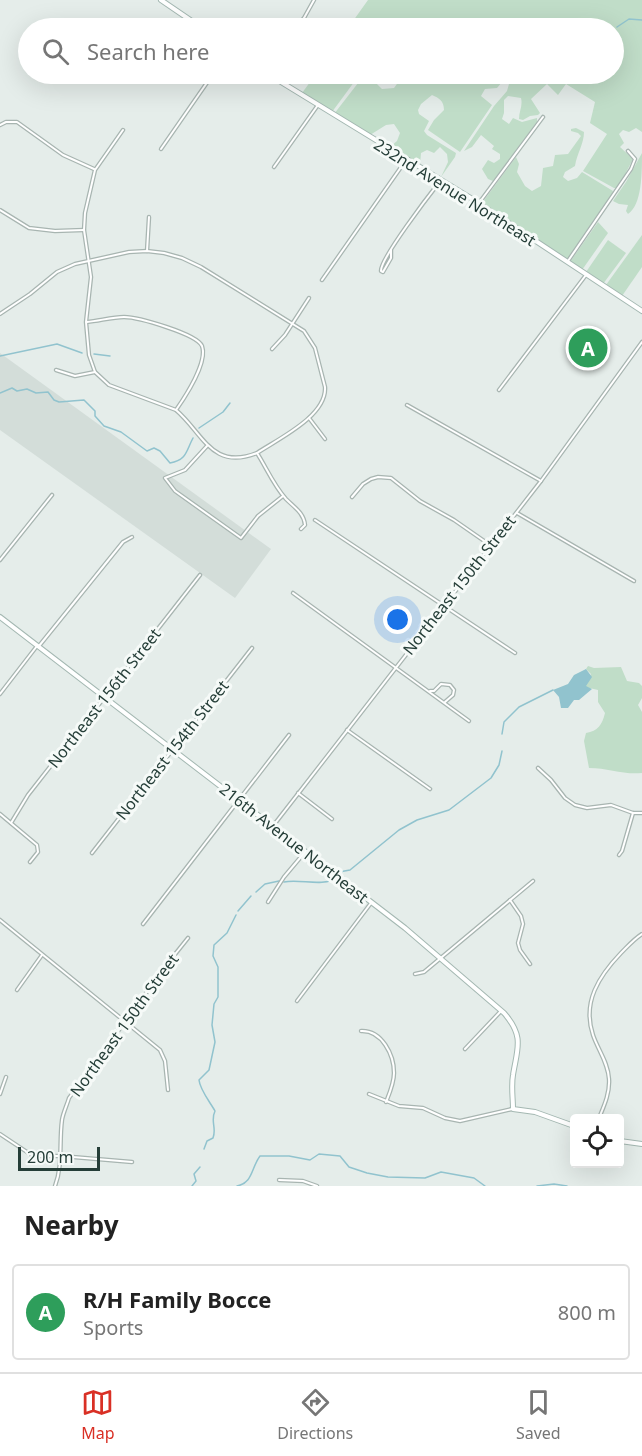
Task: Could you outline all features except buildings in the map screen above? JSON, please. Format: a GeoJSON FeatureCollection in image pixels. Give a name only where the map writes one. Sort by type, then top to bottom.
{"type":"FeatureCollection","features":[{"type":"Feature","properties":{"kind":"street"},"geometry":{"type":"LineString","coordinates":[[161,0],[187,18]]}},
{"type":"Feature","properties":{"kind":"street"},"geometry":{"type":"LineString","coordinates":[[304,18],[314,0]]}},
{"type":"Feature","properties":{"kind":"street"},"geometry":{"type":"LineString","coordinates":[[161,148],[206,84]]}},
{"type":"Feature","properties":{"kind":"street","name":"232nd Avenue Northeast"},"geometry":{"type":"LineString","coordinates":[[286,84],[479,203],[642,311]]}},
{"type":"Feature","properties":{"kind":"street"},"geometry":{"type":"LineString","coordinates":[[274,167],[318,105]]}},
{"type":"Feature","properties":{"kind":"street"},"geometry":{"type":"LineString","coordinates":[[479,203],[543,117]]}},
{"type":"Feature","properties":{"kind":"street"},"geometry":{"type":"LineString","coordinates":[[0,125],[6,122],[17,122],[63,155],[95,170]]}},
{"type":"Feature","properties":{"kind":"street"},"geometry":{"type":"LineString","coordinates":[[0,314],[57,273],[88,260],[147,251],[182,258],[201,267],[304,331],[314,345],[326,393],[321,407],[309,418],[257,453],[231,457],[207,446],[184,416],[176,410],[116,389],[95,372],[89,355],[86,322],[91,277],[88,260],[84,230],[88,194],[95,170],[123,130]]}},
{"type":"Feature","properties":{"kind":"street"},"geometry":{"type":"LineString","coordinates":[[567,263],[631,169],[635,159],[628,151]]}},
{"type":"Feature","properties":{"kind":"street"},"geometry":{"type":"LineString","coordinates":[[322,280],[406,160]]}},
{"type":"Feature","properties":{"kind":"street"},"geometry":{"type":"LineString","coordinates":[[391,250],[391,258],[383,272],[379,269],[391,250],[441,180]]}},
{"type":"Feature","properties":{"kind":"street"},"geometry":{"type":"LineString","coordinates":[[0,210],[29,228],[48,231],[84,230]]}},
{"type":"Feature","properties":{"kind":"street"},"geometry":{"type":"LineString","coordinates":[[147,251],[149,217]]}},
{"type":"Feature","properties":{"kind":"street"},"geometry":{"type":"LineString","coordinates":[[499,390],[586,275]]}},
{"type":"Feature","properties":{"kind":"street"},"geometry":{"type":"LineString","coordinates":[[272,349],[309,298]]}},
{"type":"Feature","properties":{"kind":"street"},"geometry":{"type":"LineString","coordinates":[[86,322],[125,317],[140,319],[192,337],[200,343],[203,352],[200,362],[191,386],[176,410]]}},
{"type":"Feature","properties":{"kind":"street","name":"Northeast 150th Street"},"geometry":{"type":"LineString","coordinates":[[273,826],[346,729],[541,481],[642,342]]}},
{"type":"Feature","properties":{"kind":"street"},"geometry":{"type":"LineString","coordinates":[[56,370],[75,375],[95,372]]}},
{"type":"Feature","properties":{"kind":"street"},"geometry":{"type":"LineString","coordinates":[[407,405],[541,481]]}},
{"type":"Feature","properties":{"kind":"street"},"geometry":{"type":"LineString","coordinates":[[309,418],[326,439]]}},
{"type":"Feature","properties":{"kind":"street"},"geometry":{"type":"LineString","coordinates":[[207,446],[184,470],[165,478],[175,491],[241,538],[258,516],[283,496]]}},
{"type":"Feature","properties":{"kind":"street"},"geometry":{"type":"LineString","coordinates":[[257,453],[283,496],[304,518],[305,525],[301,529]]}},
{"type":"Feature","properties":{"kind":"street"},"geometry":{"type":"LineString","coordinates":[[352,497],[363,484],[371,479],[391,478],[420,501],[454,520],[490,545]]}},
{"type":"Feature","properties":{"kind":"street"},"geometry":{"type":"LineString","coordinates":[[0,560],[52,495]]}},
{"type":"Feature","properties":{"kind":"street"},"geometry":{"type":"LineString","coordinates":[[516,512],[634,581]]}},
{"type":"Feature","properties":{"kind":"street"},"geometry":{"type":"LineString","coordinates":[[315,520],[515,653]]}},
{"type":"Feature","properties":{"kind":"street"},"geometry":{"type":"LineString","coordinates":[[0,694],[123,542],[132,537]]}},
{"type":"Feature","properties":{"kind":"street","name":"Northeast 156th Street"},"geometry":{"type":"LineString","coordinates":[[11,823],[28,795],[200,575]]}},
{"type":"Feature","properties":{"kind":"street"},"geometry":{"type":"LineString","coordinates":[[293,593],[469,721]]}},
{"type":"Feature","properties":{"kind":"street","name":"216th Avenue Northeast"},"geometry":{"type":"LineString","coordinates":[[0,617],[371,903],[501,1011],[514,1027],[518,1042],[518,1058],[512,1079],[513,1109]]}},
{"type":"Feature","properties":{"kind":"street","name":"Northeast 154th Street"},"geometry":{"type":"LineString","coordinates":[[92,853],[252,648]]}},
{"type":"Feature","properties":{"kind":"street"},"geometry":{"type":"LineString","coordinates":[[430,692],[441,684],[450,685],[454,690],[453,695],[445,702]]}},
{"type":"Feature","properties":{"kind":"street"},"geometry":{"type":"LineString","coordinates":[[346,729],[430,789]]}},
{"type":"Feature","properties":{"kind":"street"},"geometry":{"type":"LineString","coordinates":[[142,924],[289,735]]}},
{"type":"Feature","properties":{"kind":"street"},"geometry":{"type":"LineString","coordinates":[[538,768],[551,780],[560,794],[571,803],[581,807],[611,805],[633,813],[642,813]]}},
{"type":"Feature","properties":{"kind":"street"},"geometry":{"type":"LineString","coordinates":[[298,793],[332,819]]}},
{"type":"Feature","properties":{"kind":"street"},"geometry":{"type":"LineString","coordinates":[[619,855],[633,813]]}},
{"type":"Feature","properties":{"kind":"street"},"geometry":{"type":"LineString","coordinates":[[0,814],[39,848],[30,862]]}},
{"type":"Feature","properties":{"kind":"street"},"geometry":{"type":"LineString","coordinates":[[268,902],[284,877],[305,852]]}},
{"type":"Feature","properties":{"kind":"street"},"geometry":{"type":"LineString","coordinates":[[415,974],[424,972],[533,882]]}},
{"type":"Feature","properties":{"kind":"street"},"geometry":{"type":"LineString","coordinates":[[510,900],[521,916],[523,924],[518,943],[530,964]]}},
{"type":"Feature","properties":{"kind":"street"},"geometry":{"type":"LineString","coordinates":[[297,1001],[371,903]]}},
{"type":"Feature","properties":{"kind":"street"},"geometry":{"type":"LineString","coordinates":[[0,920],[160,1050],[165,1061],[168,1090]]}},
{"type":"Feature","properties":{"kind":"street"},"geometry":{"type":"LineString","coordinates":[[600,1114],[608,1096],[610,1082],[605,1061],[592,1033],[591,999],[604,971],[642,934]]}},
{"type":"Feature","properties":{"kind":"street","name":"Northeast 150th Street"},"geometry":{"type":"LineString","coordinates":[[55,1186],[61,1156],[62,1119],[69,1098],[188,938]]}},
{"type":"Feature","properties":{"kind":"street"},"geometry":{"type":"LineString","coordinates":[[17,990],[42,955]]}},
{"type":"Feature","properties":{"kind":"street"},"geometry":{"type":"LineString","coordinates":[[465,1049],[501,1011]]}},
{"type":"Feature","properties":{"kind":"street"},"geometry":{"type":"LineString","coordinates":[[361,1031],[372,1033],[381,1040],[393,1062],[393,1084],[386,1102]]}},
{"type":"Feature","properties":{"kind":"street"},"geometry":{"type":"LineString","coordinates":[[0,1094],[6,1077]]}},
{"type":"Feature","properties":{"kind":"street"},"geometry":{"type":"LineString","coordinates":[[369,1094],[399,1106],[423,1108],[445,1118],[460,1121],[513,1109],[535,1112],[570,1125]]}},
{"type":"Feature","properties":{"kind":"street"},"geometry":{"type":"LineString","coordinates":[[0,1134],[33,1156],[132,1161]]}},
{"type":"Feature","properties":{"kind":"street"},"geometry":{"type":"LineString","coordinates":[[624,1142],[642,1144]]}},
{"type":"Feature","properties":{"kind":"street"},"geometry":{"type":"LineString","coordinates":[[279,1180],[303,1181],[317,1186]]}},
{"type":"Feature","properties":{"kind":"shaded area"},"geometry":{"type":"Polygon","coordinates":[[[0,353],[271,549],[235,598],[0,430],[0,353]]]}},
{"type":"Feature","properties":{"kind":"green space"},"geometry":{"type":"Polygon","coordinates":[[[368,0],[642,0],[642,132],[636,128],[629,132],[623,130],[619,134],[624,143],[620,147],[633,159],[618,188],[583,171],[607,134],[590,123],[595,102],[566,84],[624,84],[624,18],[355,18],[368,0]]]}},
{"type":"Feature","properties":{"kind":"green space"},"geometry":{"type":"Polygon","coordinates":[[[309,84],[353,84],[332,112],[302,93],[309,84]]]}},
{"type":"Feature","properties":{"kind":"green space"},"geometry":{"type":"Polygon","coordinates":[[[357,84],[377,84],[382,89],[394,88],[397,84],[500,84],[497,88],[485,89],[481,96],[492,105],[460,152],[428,130],[444,110],[441,100],[432,95],[421,104],[419,114],[429,121],[424,131],[456,153],[441,177],[448,162],[447,154],[440,147],[434,153],[427,150],[421,153],[420,165],[390,147],[397,141],[400,133],[394,124],[386,125],[370,135],[334,114],[357,84]]]}},
{"type":"Feature","properties":{"kind":"green space"},"geometry":{"type":"Polygon","coordinates":[[[509,84],[547,84],[531,99],[540,113],[538,115],[523,120],[519,119],[521,98],[508,96],[504,100],[502,119],[509,124],[513,118],[522,122],[537,118],[537,122],[493,181],[488,179],[482,169],[488,160],[494,163],[500,159],[500,154],[492,149],[494,146],[481,135],[472,147],[464,151],[494,106],[507,91],[509,84]]]}},
{"type":"Feature","properties":{"kind":"green space"},"geometry":{"type":"Polygon","coordinates":[[[547,84],[566,84],[558,95],[547,84]]]}},
{"type":"Feature","properties":{"kind":"green space"},"geometry":{"type":"Polygon","coordinates":[[[576,128],[584,132],[583,141],[575,166],[565,172],[563,177],[568,181],[577,178],[582,172],[613,191],[612,196],[567,260],[482,203],[516,157],[519,164],[517,172],[525,186],[532,191],[541,186],[543,168],[553,166],[555,155],[568,154],[581,136],[571,131],[576,128]]]}},
{"type":"Feature","properties":{"kind":"green space"},"geometry":{"type":"Polygon","coordinates":[[[642,153],[639,196],[633,210],[628,214],[626,211],[628,205],[613,201],[642,153]]]}},
{"type":"Feature","properties":{"kind":"green space"},"geometry":{"type":"Polygon","coordinates":[[[598,222],[608,233],[582,270],[570,262],[598,222]]]}},
{"type":"Feature","properties":{"kind":"green space"},"geometry":{"type":"Polygon","coordinates":[[[642,235],[642,267],[622,296],[606,285],[642,235]]]}},
{"type":"Feature","properties":{"kind":"green space"},"geometry":{"type":"Polygon","coordinates":[[[608,240],[626,253],[603,284],[586,272],[608,240]]]}},
{"type":"Feature","properties":{"kind":"green space"},"geometry":{"type":"Polygon","coordinates":[[[588,666],[594,668],[621,667],[627,681],[639,683],[642,686],[642,698],[638,705],[642,712],[642,773],[589,768],[584,741],[586,733],[599,727],[605,713],[598,702],[598,690],[585,687],[591,674],[586,669],[588,666]]]}},
{"type":"Feature","properties":{"kind":"water"},"geometry":{"type":"Polygon","coordinates":[[[586,669],[592,677],[586,686],[592,689],[579,700],[574,700],[568,708],[561,708],[559,697],[553,690],[568,684],[574,675],[586,669]]]}},
{"type":"Feature","properties":{"kind":"waterway"},"geometry":{"type":"LineString","coordinates":[[624,22],[629,19],[642,20]]}},
{"type":"Feature","properties":{"kind":"waterway"},"geometry":{"type":"LineString","coordinates":[[0,356],[57,344],[82,353]]}},
{"type":"Feature","properties":{"kind":"waterway"},"geometry":{"type":"LineString","coordinates":[[94,354],[110,356]]}},
{"type":"Feature","properties":{"kind":"waterway"},"geometry":{"type":"LineString","coordinates":[[0,393],[12,388],[17,391],[27,389],[36,393],[48,392],[54,400],[59,402],[84,400],[95,411],[95,416],[104,426],[121,432],[147,451],[154,448],[160,451],[170,463],[183,457],[193,438]]}},
{"type":"Feature","properties":{"kind":"waterway"},"geometry":{"type":"LineString","coordinates":[[199,428],[223,412],[230,403]]}},
{"type":"Feature","properties":{"kind":"waterway"},"geometry":{"type":"LineString","coordinates":[[502,734],[504,722],[519,707],[553,690]]}},
{"type":"Feature","properties":{"kind":"waterway"},"geometry":{"type":"LineString","coordinates":[[339,872],[350,870],[399,830],[417,820],[449,810],[491,778],[499,765],[502,751]]}},
{"type":"Feature","properties":{"kind":"waterway"},"geometry":{"type":"LineString","coordinates":[[284,882],[333,880]]}},
{"type":"Feature","properties":{"kind":"waterway"},"geometry":{"type":"LineString","coordinates":[[256,892],[265,884],[279,881]]}},
{"type":"Feature","properties":{"kind":"waterway"},"geometry":{"type":"LineString","coordinates":[[238,911],[251,896]]}},
{"type":"Feature","properties":{"kind":"waterway"},"geometry":{"type":"LineString","coordinates":[[204,1149],[207,1141],[213,1138],[215,1111],[203,1092],[199,1080],[209,1070],[215,1042],[212,1025],[214,1004],[218,997],[218,967],[213,956],[214,945],[227,933],[236,915]]}},
{"type":"Feature","properties":{"kind":"waterway"},"geometry":{"type":"LineString","coordinates":[[237,1186],[246,1182],[260,1156],[289,1156],[310,1160],[319,1154],[340,1156],[349,1167],[367,1173],[388,1177],[425,1178],[441,1172],[474,1178],[485,1186]]}},
{"type":"Feature","properties":{"kind":"waterway"},"geometry":{"type":"LineString","coordinates":[[192,1186],[196,1181],[194,1174],[200,1167]]}},
{"type":"Feature","properties":{"kind":"waterway"},"geometry":{"type":"LineString","coordinates":[[537,1186],[554,1184],[567,1186]]}},
{"type":"Feature","properties":{"kind":"place","name":"R/H Family Bocce"},"geometry":{"type":"Point","coordinates":[588,348]}}]}
